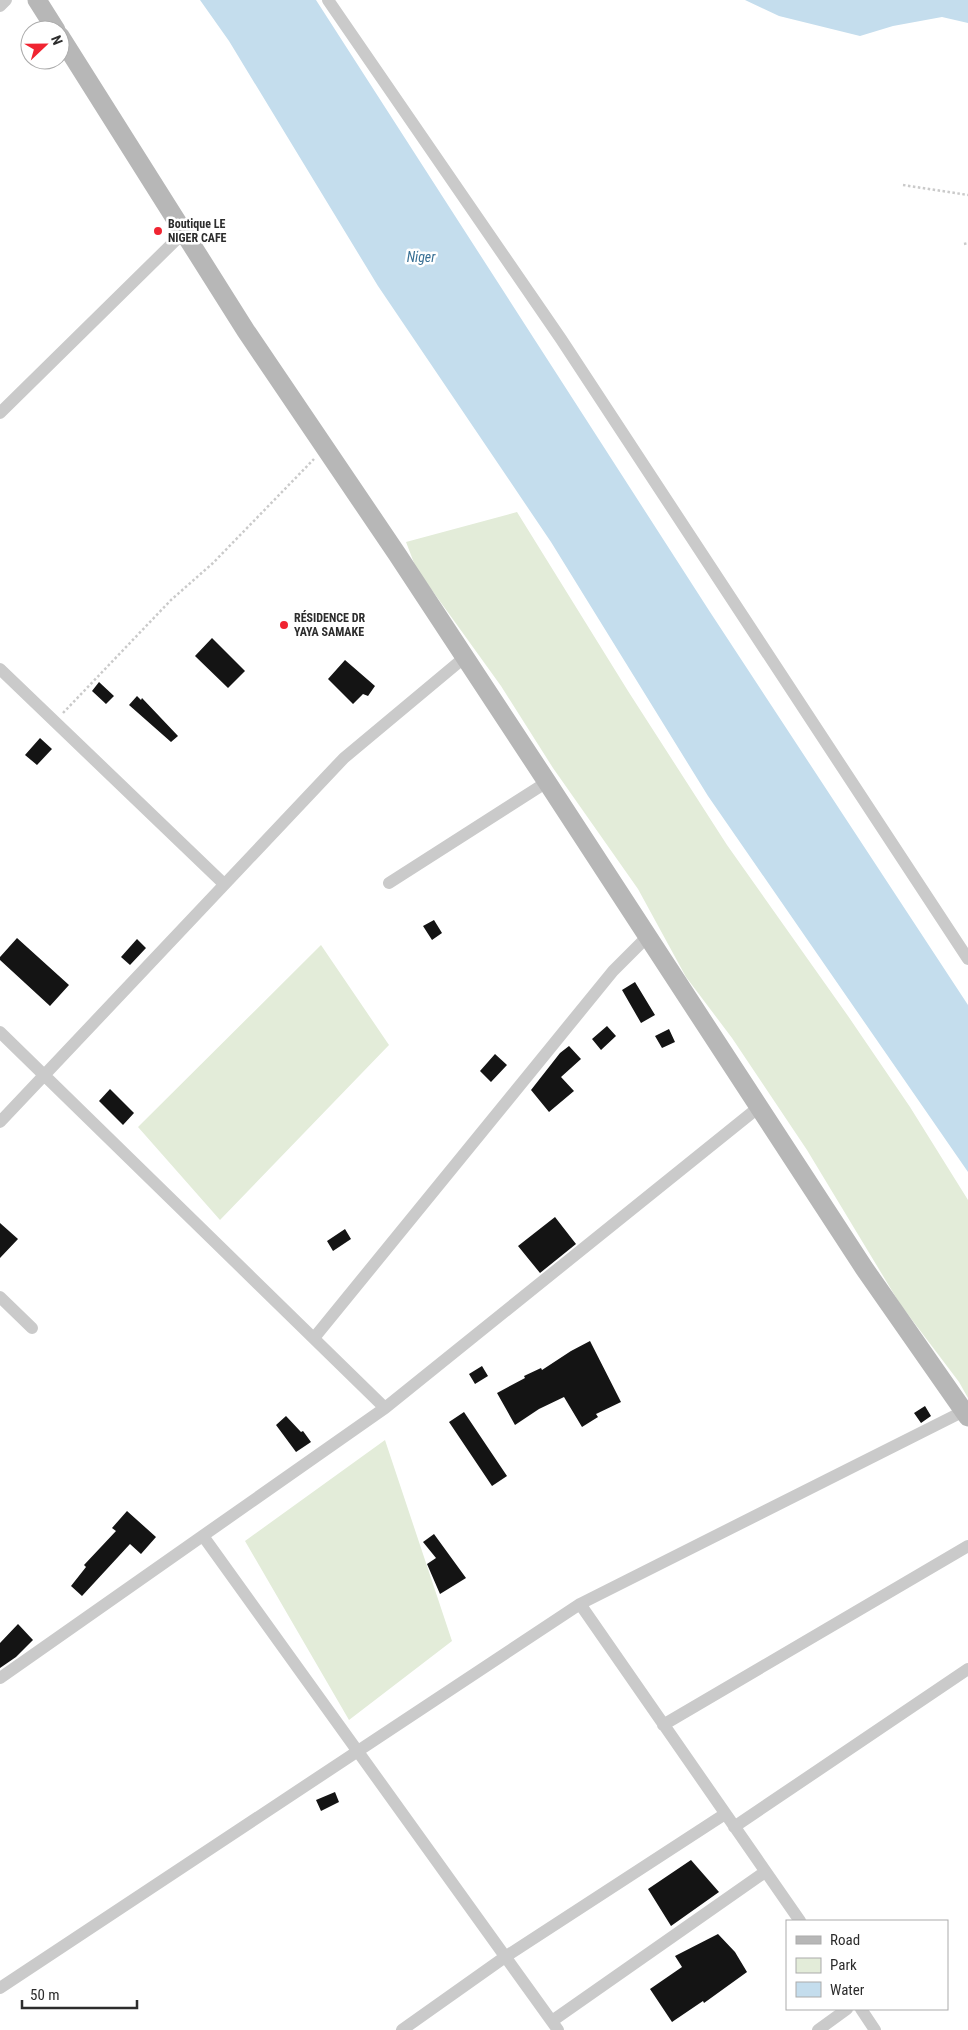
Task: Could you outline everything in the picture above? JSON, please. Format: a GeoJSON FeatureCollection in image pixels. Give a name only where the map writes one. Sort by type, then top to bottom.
{"type":"FeatureCollection","features":[{"type":"Feature","properties":{"kind":"main road"},"geometry":{"type":"LineString","coordinates":[[38,0],[50,20]]}},
{"type":"Feature","properties":{"kind":"main road"},"geometry":{"type":"LineString","coordinates":[[70,52],[246,331],[547,782],[864,1268],[966,1414]]}},
{"type":"Feature","properties":{"kind":"street"},"geometry":{"type":"LineString","coordinates":[[0,6],[6,0]]}},
{"type":"Feature","properties":{"kind":"street"},"geometry":{"type":"LineString","coordinates":[[328,0],[567,347],[968,959]]}},
{"type":"Feature","properties":{"kind":"street"},"geometry":{"type":"LineString","coordinates":[[0,413],[183,233]]}},
{"type":"Feature","properties":{"kind":"street"},"geometry":{"type":"LineString","coordinates":[[0,1122],[344,758],[465,658]]}},
{"type":"Feature","properties":{"kind":"street"},"geometry":{"type":"LineString","coordinates":[[0,669],[224,884]]}},
{"type":"Feature","properties":{"kind":"street"},"geometry":{"type":"LineString","coordinates":[[389,883],[547,782]]}},
{"type":"Feature","properties":{"kind":"street"},"geometry":{"type":"LineString","coordinates":[[314,1338],[613,971],[648,936]]}},
{"type":"Feature","properties":{"kind":"street"},"geometry":{"type":"LineString","coordinates":[[0,1032],[385,1408]]}},
{"type":"Feature","properties":{"kind":"street"},"geometry":{"type":"LineString","coordinates":[[0,1678],[385,1408],[759,1107]]}},
{"type":"Feature","properties":{"kind":"street"},"geometry":{"type":"LineString","coordinates":[[0,1297],[32,1328]]}},
{"type":"Feature","properties":{"kind":"street"},"geometry":{"type":"LineString","coordinates":[[0,1988],[580,1604],[966,1414]]}},
{"type":"Feature","properties":{"kind":"street"},"geometry":{"type":"LineString","coordinates":[[203,1536],[555,2026],[765,1872]]}},
{"type":"Feature","properties":{"kind":"street"},"geometry":{"type":"LineString","coordinates":[[663,1726],[968,1546]]}},
{"type":"Feature","properties":{"kind":"street"},"geometry":{"type":"LineString","coordinates":[[580,1604],[799,1920]]}},
{"type":"Feature","properties":{"kind":"street"},"geometry":{"type":"LineString","coordinates":[[734,1828],[968,1669]]}},
{"type":"Feature","properties":{"kind":"street"},"geometry":{"type":"LineString","coordinates":[[402,2030],[505,1957],[726,1814]]}},
{"type":"Feature","properties":{"kind":"street"},"geometry":{"type":"LineString","coordinates":[[818,2030],[846,2010]]}},
{"type":"Feature","properties":{"kind":"street"},"geometry":{"type":"LineString","coordinates":[[862,2010],[876,2030]]}},
{"type":"Feature","properties":{"kind":"path"},"geometry":{"type":"LineString","coordinates":[[903,185],[968,195]]}},
{"type":"Feature","properties":{"kind":"path"},"geometry":{"type":"LineString","coordinates":[[964,244],[968,243]]}},
{"type":"Feature","properties":{"kind":"path"},"geometry":{"type":"LineString","coordinates":[[55,721],[171,600],[213,563],[325,447]]}},
{"type":"Feature","properties":{"kind":"green space"},"geometry":{"type":"Polygon","coordinates":[[[517,512],[628,691],[727,845],[910,1107],[968,1200],[968,1398],[959,1382],[900,1304],[807,1150],[732,1038],[686,977],[638,889],[553,768],[501,686],[416,568],[406,542],[517,512]]]}},
{"type":"Feature","properties":{"kind":"green space"},"geometry":{"type":"Polygon","coordinates":[[[321,945],[389,1045],[220,1220],[138,1127],[321,945]]]}},
{"type":"Feature","properties":{"kind":"green space"},"geometry":{"type":"Polygon","coordinates":[[[385,1440],[452,1641],[349,1720],[245,1541],[385,1440]]]}},
{"type":"Feature","properties":{"kind":"water","name":"Niger"},"geometry":{"type":"Polygon","coordinates":[[[200,0],[316,0],[710,612],[968,1005],[968,1172],[708,796],[551,542],[378,286],[229,41],[200,0]]]}},
{"type":"Feature","properties":{"kind":"water"},"geometry":{"type":"Polygon","coordinates":[[[745,0],[968,0],[968,23],[942,17],[893,26],[860,36],[779,16],[745,0]]]}},
{"type":"Feature","properties":{"kind":"building"},"geometry":{"type":"Polygon","coordinates":[[[212,638],[245,671],[228,688],[195,656],[212,638]]]}},
{"type":"Feature","properties":{"kind":"building"},"geometry":{"type":"Polygon","coordinates":[[[345,660],[375,686],[368,696],[363,694],[353,704],[328,679],[345,660]]]}},
{"type":"Feature","properties":{"kind":"building"},"geometry":{"type":"Polygon","coordinates":[[[99,682],[114,696],[106,704],[92,691],[99,682]]]}},
{"type":"Feature","properties":{"kind":"building"},"geometry":{"type":"Polygon","coordinates":[[[137,696],[141,700],[142,698],[178,736],[171,742],[129,705],[137,696]]]}},
{"type":"Feature","properties":{"kind":"building"},"geometry":{"type":"Polygon","coordinates":[[[40,738],[52,749],[37,765],[25,755],[40,738]]]}},
{"type":"Feature","properties":{"kind":"building"},"geometry":{"type":"Polygon","coordinates":[[[434,920],[442,933],[432,940],[423,926],[434,920]]]}},
{"type":"Feature","properties":{"kind":"building"},"geometry":{"type":"Polygon","coordinates":[[[17,938],[69,985],[50,1006],[0,960],[0,957],[17,938]]]}},
{"type":"Feature","properties":{"kind":"building"},"geometry":{"type":"Polygon","coordinates":[[[137,939],[146,948],[130,965],[121,957],[137,939]]]}},
{"type":"Feature","properties":{"kind":"building"},"geometry":{"type":"Polygon","coordinates":[[[635,982],[655,1015],[641,1023],[622,990],[635,982]]]}},
{"type":"Feature","properties":{"kind":"building"},"geometry":{"type":"Polygon","coordinates":[[[607,1026],[616,1036],[601,1050],[592,1039],[607,1026]]]}},
{"type":"Feature","properties":{"kind":"building"},"geometry":{"type":"Polygon","coordinates":[[[669,1029],[675,1042],[662,1048],[655,1036],[669,1029]]]}},
{"type":"Feature","properties":{"kind":"building"},"geometry":{"type":"Polygon","coordinates":[[[569,1046],[581,1059],[561,1077],[574,1091],[549,1112],[531,1090],[560,1053],[569,1046]]]}},
{"type":"Feature","properties":{"kind":"building"},"geometry":{"type":"Polygon","coordinates":[[[495,1054],[507,1065],[491,1082],[480,1071],[495,1054]]]}},
{"type":"Feature","properties":{"kind":"building"},"geometry":{"type":"Polygon","coordinates":[[[110,1089],[134,1113],[123,1125],[99,1101],[110,1089]]]}},
{"type":"Feature","properties":{"kind":"building"},"geometry":{"type":"Polygon","coordinates":[[[555,1217],[576,1244],[540,1273],[518,1246],[555,1217]]]}},
{"type":"Feature","properties":{"kind":"building"},"geometry":{"type":"Polygon","coordinates":[[[0,1223],[18,1239],[0,1258],[0,1223]]]}},
{"type":"Feature","properties":{"kind":"building"},"geometry":{"type":"Polygon","coordinates":[[[345,1229],[351,1239],[333,1251],[327,1241],[345,1229]]]}},
{"type":"Feature","properties":{"kind":"building"},"geometry":{"type":"Polygon","coordinates":[[[590,1341],[621,1402],[596,1414],[598,1417],[582,1427],[564,1397],[539,1409],[515,1425],[497,1393],[525,1378],[524,1376],[541,1368],[542,1370],[590,1341]]]}},
{"type":"Feature","properties":{"kind":"building"},"geometry":{"type":"Polygon","coordinates":[[[482,1366],[488,1376],[475,1384],[469,1374],[482,1366]]]}},
{"type":"Feature","properties":{"kind":"building"},"geometry":{"type":"Polygon","coordinates":[[[925,1406],[931,1416],[921,1423],[914,1413],[925,1406]]]}},
{"type":"Feature","properties":{"kind":"building"},"geometry":{"type":"Polygon","coordinates":[[[464,1412],[507,1476],[492,1486],[449,1422],[464,1412]]]}},
{"type":"Feature","properties":{"kind":"building"},"geometry":{"type":"Polygon","coordinates":[[[286,1416],[301,1432],[303,1431],[311,1442],[296,1452],[276,1425],[286,1416]]]}},
{"type":"Feature","properties":{"kind":"building"},"geometry":{"type":"Polygon","coordinates":[[[127,1511],[156,1537],[141,1554],[130,1544],[82,1596],[71,1586],[86,1567],[84,1565],[116,1531],[112,1528],[127,1511]]]}},
{"type":"Feature","properties":{"kind":"building"},"geometry":{"type":"Polygon","coordinates":[[[434,1534],[466,1578],[440,1594],[427,1564],[436,1558],[423,1542],[434,1534]]]}},
{"type":"Feature","properties":{"kind":"building"},"geometry":{"type":"Polygon","coordinates":[[[18,1624],[33,1640],[16,1657],[0,1668],[0,1643],[18,1624]]]}},
{"type":"Feature","properties":{"kind":"building"},"geometry":{"type":"Polygon","coordinates":[[[335,1792],[339,1802],[321,1811],[316,1800],[335,1792]]]}},
{"type":"Feature","properties":{"kind":"building"},"geometry":{"type":"Polygon","coordinates":[[[691,1860],[719,1892],[671,1926],[648,1889],[691,1860]]]}},
{"type":"Feature","properties":{"kind":"building"},"geometry":{"type":"Polygon","coordinates":[[[718,1934],[735,1952],[747,1972],[704,2003],[703,2001],[672,2022],[650,1989],[682,1967],[675,1956],[718,1934]]]}},
{"type":"Feature","properties":{"kind":"place","name":"Boutique LE NIGER CAFE"},"geometry":{"type":"Point","coordinates":[158,231]}},
{"type":"Feature","properties":{"kind":"place","name":"RÉSIDENCE DR YAYA SAMAKE"},"geometry":{"type":"Point","coordinates":[284,625]}}]}
